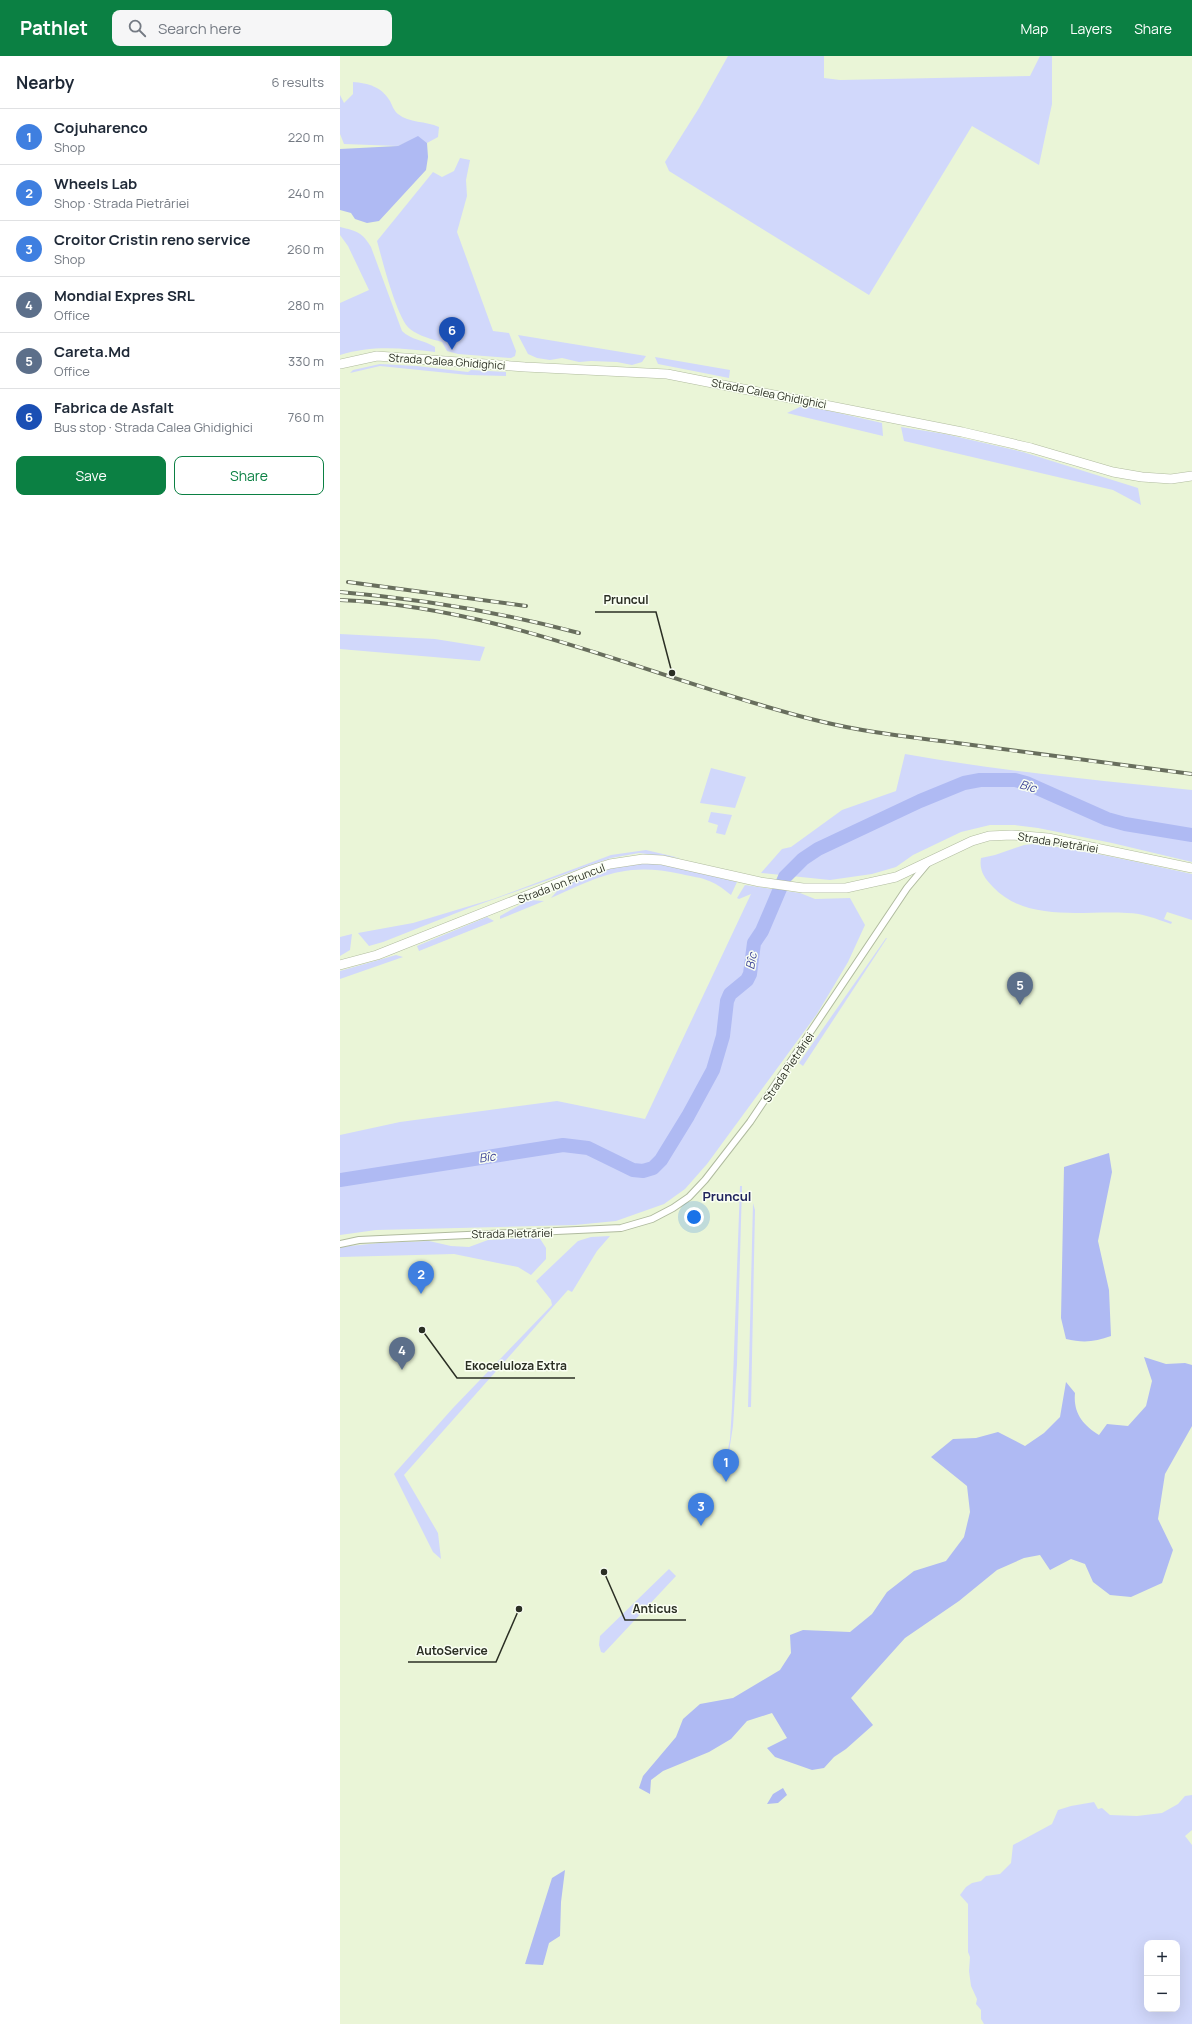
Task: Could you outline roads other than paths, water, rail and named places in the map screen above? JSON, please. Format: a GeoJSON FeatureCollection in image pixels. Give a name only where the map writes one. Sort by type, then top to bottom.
{"type":"FeatureCollection","features":[{"type":"Feature","properties":{"kind":"street","name":"Strada Calea Ghidighici"},"geometry":{"type":"LineString","coordinates":[[340,364],[377,356],[525,367],[667,374],[962,432],[1031,448],[1113,472],[1142,477],[1171,479],[1192,476]]}},
{"type":"Feature","properties":{"kind":"street","name":"Strada Pietrăriei"},"geometry":{"type":"LineString","coordinates":[[340,1244],[359,1240],[621,1228],[652,1219],[673,1208],[689,1197],[705,1180],[750,1122],[907,888],[930,861],[972,841],[989,836],[1012,835],[1048,838],[1192,868]]}},
{"type":"Feature","properties":{"kind":"street","name":"Strada Ion Pruncul"},"geometry":{"type":"LineString","coordinates":[[340,965],[376,955],[590,870],[625,861],[643,859],[662,860],[760,882],[803,888],[846,888],[861,886],[896,877],[930,861]]}},
{"type":"Feature","properties":{"kind":"water"},"geometry":{"type":"Polygon","coordinates":[[[418,136],[427,143],[428,157],[426,170],[379,221],[367,223],[355,219],[351,213],[340,210],[340,149],[398,146],[418,136]]]}},
{"type":"Feature","properties":{"kind":"water"},"geometry":{"type":"Polygon","coordinates":[[[1109,1153],[1112,1172],[1098,1241],[1109,1290],[1111,1336],[1100,1340],[1089,1341],[1066,1339],[1061,1318],[1064,1167],[1109,1153]]]}},
{"type":"Feature","properties":{"kind":"water"},"geometry":{"type":"Polygon","coordinates":[[[1144,1357],[1166,1364],[1185,1363],[1192,1365],[1192,1426],[1165,1474],[1158,1519],[1173,1550],[1162,1583],[1131,1597],[1110,1595],[1093,1582],[1085,1564],[1071,1559],[1050,1570],[1040,1555],[1024,1558],[997,1570],[959,1601],[905,1638],[851,1698],[873,1725],[846,1749],[834,1757],[824,1768],[812,1770],[775,1757],[767,1748],[787,1738],[772,1713],[747,1721],[731,1739],[709,1752],[663,1771],[651,1780],[650,1794],[639,1788],[643,1776],[676,1737],[683,1719],[700,1704],[733,1698],[780,1670],[791,1653],[790,1635],[803,1630],[850,1632],[872,1614],[887,1592],[914,1571],[946,1561],[964,1537],[970,1512],[967,1486],[931,1457],[953,1439],[976,1438],[998,1432],[1025,1446],[1044,1433],[1060,1417],[1066,1382],[1075,1393],[1077,1412],[1080,1418],[1093,1431],[1099,1435],[1107,1424],[1128,1426],[1146,1406],[1152,1381],[1144,1357]]]}},
{"type":"Feature","properties":{"kind":"water"},"geometry":{"type":"Polygon","coordinates":[[[783,1788],[787,1795],[778,1803],[767,1804],[773,1794],[783,1788]]]}},
{"type":"Feature","properties":{"kind":"water"},"geometry":{"type":"Polygon","coordinates":[[[565,1870],[561,1902],[560,1936],[549,1943],[543,1965],[525,1964],[552,1878],[565,1870]]]}},
{"type":"Feature","properties":{"kind":"waterway","name":"Bîc"},"geometry":{"type":"LineString","coordinates":[[340,1180],[563,1145],[588,1148],[633,1170],[643,1171],[653,1168],[661,1160],[688,1116],[713,1070],[723,1036],[727,1001],[730,994],[747,980],[750,974],[754,943],[762,931],[785,877],[803,859],[818,849],[920,801],[964,783],[980,780],[1015,780],[1026,783],[1107,819],[1125,824],[1192,835]]}},
{"type":"Feature","properties":{"kind":"railway"},"geometry":{"type":"LineString","coordinates":[[348,582],[526,606]]}},
{"type":"Feature","properties":{"kind":"railway"},"geometry":{"type":"LineString","coordinates":[[340,592],[400,598],[460,607],[549,625],[579,633]]}},
{"type":"Feature","properties":{"kind":"railway"},"geometry":{"type":"LineString","coordinates":[[340,600],[402,606],[462,616],[521,630],[756,704],[850,728],[1192,774]]}},
{"type":"Feature","properties":{"kind":"place","name":"Fabrica de Asfalt"},"geometry":{"type":"Point","coordinates":[452,350]}},
{"type":"Feature","properties":{"kind":"place","name":"Pruncul"},"geometry":{"type":"Point","coordinates":[672,673]}},
{"type":"Feature","properties":{"kind":"place","name":"Careta.Md"},"geometry":{"type":"Point","coordinates":[1020,1005]}},
{"type":"Feature","properties":{"kind":"place","name":"Wheels Lab"},"geometry":{"type":"Point","coordinates":[421,1294]}},
{"type":"Feature","properties":{"kind":"place","name":"Eкoceluloza Extra"},"geometry":{"type":"Point","coordinates":[422,1330]}},
{"type":"Feature","properties":{"kind":"place","name":"Mondial Expres SRL"},"geometry":{"type":"Point","coordinates":[402,1370]}},
{"type":"Feature","properties":{"kind":"place","name":"Cojuharenco"},"geometry":{"type":"Point","coordinates":[726,1482]}},
{"type":"Feature","properties":{"kind":"place","name":"Croitor Cristin reno service"},"geometry":{"type":"Point","coordinates":[701,1526]}},
{"type":"Feature","properties":{"kind":"place","name":"Anticus"},"geometry":{"type":"Point","coordinates":[604,1572]}},
{"type":"Feature","properties":{"kind":"place","name":"AutoService"},"geometry":{"type":"Point","coordinates":[519,1609]}},
{"type":"Feature","properties":{"kind":"district","name":"Pruncul"},"geometry":{"type":"Point","coordinates":[727,1196]}}]}
